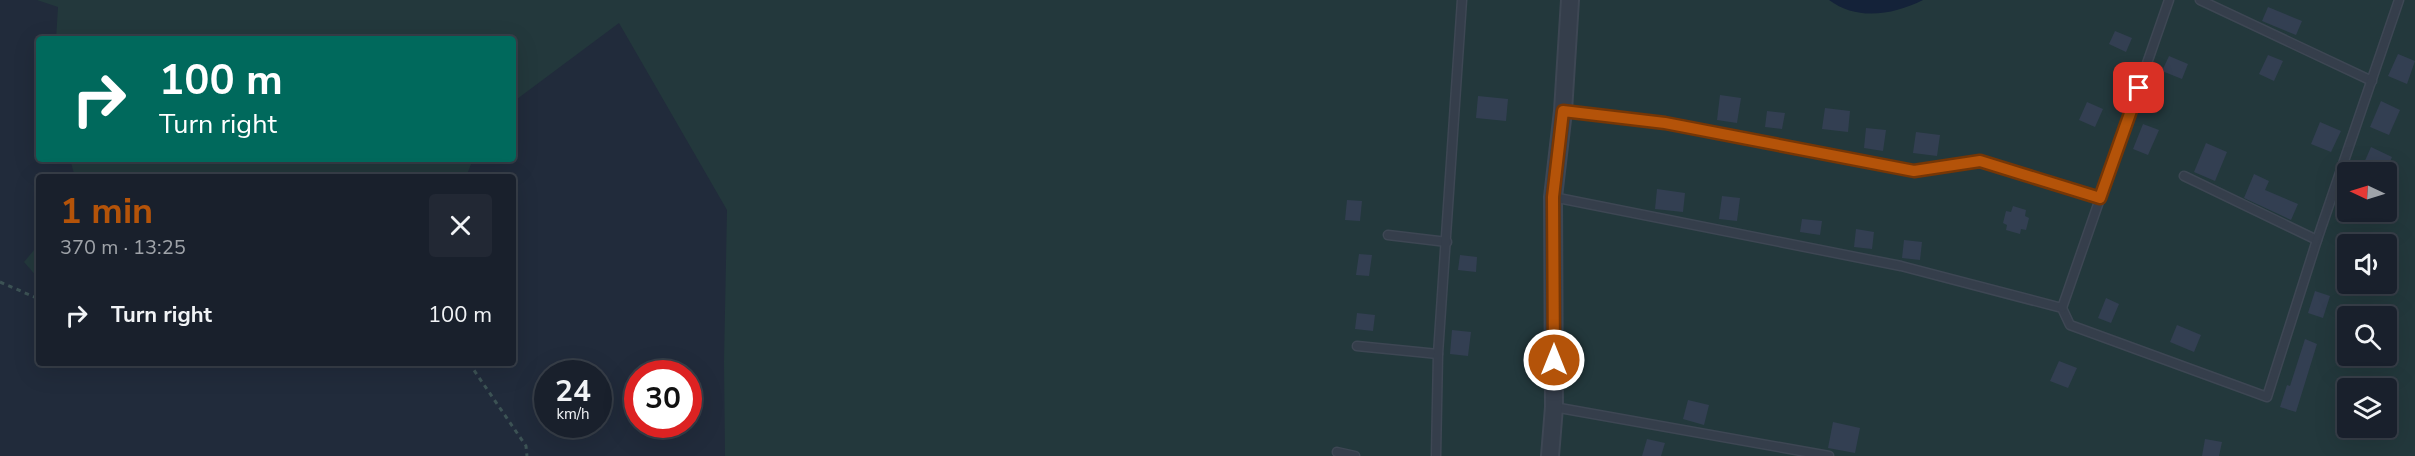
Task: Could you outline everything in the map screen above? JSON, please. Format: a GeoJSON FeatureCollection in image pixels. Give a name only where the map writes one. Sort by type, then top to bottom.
{"type":"FeatureCollection","features":[{"type":"Feature","properties":{"kind":"street"},"geometry":{"type":"LineString","coordinates":[[1550,456],[1554,407],[1553,197],[1563,111],[1570,0]]}},
{"type":"Feature","properties":{"kind":"lane"},"geometry":{"type":"LineString","coordinates":[[1436,456],[1438,354],[1462,0]]}},
{"type":"Feature","properties":{"kind":"lane"},"geometry":{"type":"LineString","coordinates":[[2169,0],[2062,308],[2070,325],[2267,397],[2317,240],[2399,0]]}},
{"type":"Feature","properties":{"kind":"lane"},"geometry":{"type":"LineString","coordinates":[[2200,0],[2372,81]]}},
{"type":"Feature","properties":{"kind":"lane"},"geometry":{"type":"LineString","coordinates":[[1563,111],[1665,123],[1914,171],[1980,161],[2100,198]]}},
{"type":"Feature","properties":{"kind":"lane"},"geometry":{"type":"LineString","coordinates":[[2184,176],[2317,240]]}},
{"type":"Feature","properties":{"kind":"lane"},"geometry":{"type":"LineString","coordinates":[[1553,197],[1901,266],[2062,308]]}},
{"type":"Feature","properties":{"kind":"lane"},"geometry":{"type":"LineString","coordinates":[[1388,235],[1447,242]]}},
{"type":"Feature","properties":{"kind":"lane"},"geometry":{"type":"LineString","coordinates":[[1357,346],[1438,354]]}},
{"type":"Feature","properties":{"kind":"lane"},"geometry":{"type":"LineString","coordinates":[[1554,407],[1829,456]]}},
{"type":"Feature","properties":{"kind":"lane"},"geometry":{"type":"LineString","coordinates":[[1337,452],[1355,456]]}},
{"type":"Feature","properties":{"kind":"path"},"geometry":{"type":"LineString","coordinates":[[0,282],[36,298]]}},
{"type":"Feature","properties":{"kind":"path"},"geometry":{"type":"LineString","coordinates":[[471,366],[526,446],[527,456]]}},
{"type":"Feature","properties":{"kind":"green space"},"geometry":{"type":"Polygon","coordinates":[[[37,0],[2415,0],[2415,456],[725,456],[727,210],[619,23],[516,100],[516,36],[56,36],[58,7],[37,0]]]}},
{"type":"Feature","properties":{"kind":"green space"},"geometry":{"type":"Polygon","coordinates":[[[71,162],[472,162],[467,174],[74,174],[71,162]]]}},
{"type":"Feature","properties":{"kind":"green space"},"geometry":{"type":"Polygon","coordinates":[[[36,248],[36,276],[24,262],[36,248]]]}},
{"type":"Feature","properties":{"kind":"water"},"geometry":{"type":"Polygon","coordinates":[[[1829,0],[1923,0],[1900,9],[1875,14],[1851,11],[1829,0]]]}},
{"type":"Feature","properties":{"kind":"building"},"geometry":{"type":"Polygon","coordinates":[[[2268,7],[2302,21],[2296,35],[2262,21],[2268,7]]]}},
{"type":"Feature","properties":{"kind":"building"},"geometry":{"type":"Polygon","coordinates":[[[2115,31],[2132,38],[2126,52],[2109,44],[2115,31]]]}},
{"type":"Feature","properties":{"kind":"building"},"geometry":{"type":"Polygon","coordinates":[[[2398,54],[2415,61],[2407,84],[2388,76],[2398,54]]]}},
{"type":"Feature","properties":{"kind":"building"},"geometry":{"type":"Polygon","coordinates":[[[2268,55],[2283,61],[2274,81],[2259,74],[2268,55]]]}},
{"type":"Feature","properties":{"kind":"building"},"geometry":{"type":"Polygon","coordinates":[[[2169,56],[2188,64],[2182,79],[2162,71],[2169,56]]]}},
{"type":"Feature","properties":{"kind":"building"},"geometry":{"type":"Polygon","coordinates":[[[1720,95],[1741,98],[1737,123],[1717,120],[1720,95]]]}},
{"type":"Feature","properties":{"kind":"building"},"geometry":{"type":"Polygon","coordinates":[[[1478,96],[1508,99],[1506,121],[1476,118],[1478,96]]]}},
{"type":"Feature","properties":{"kind":"building"},"geometry":{"type":"Polygon","coordinates":[[[2381,101],[2400,110],[2389,135],[2370,127],[2381,101]]]}},
{"type":"Feature","properties":{"kind":"building"},"geometry":{"type":"Polygon","coordinates":[[[2087,102],[2103,109],[2095,127],[2079,120],[2087,102]]]}},
{"type":"Feature","properties":{"kind":"building"},"geometry":{"type":"Polygon","coordinates":[[[1825,108],[1850,111],[1848,132],[1822,129],[1825,108]]]}},
{"type":"Feature","properties":{"kind":"building"},"geometry":{"type":"Polygon","coordinates":[[[1767,111],[1785,113],[1782,129],[1765,127],[1767,111]]]}},
{"type":"Feature","properties":{"kind":"building"},"geometry":{"type":"Polygon","coordinates":[[[2320,122],[2341,131],[2331,152],[2311,144],[2320,122]]]}},
{"type":"Feature","properties":{"kind":"building"},"geometry":{"type":"Polygon","coordinates":[[[2143,124],[2159,130],[2148,155],[2133,149],[2143,124]]]}},
{"type":"Feature","properties":{"kind":"building"},"geometry":{"type":"Polygon","coordinates":[[[1866,128],[1886,130],[1883,151],[1864,148],[1866,128]]]}},
{"type":"Feature","properties":{"kind":"building"},"geometry":{"type":"Polygon","coordinates":[[[1916,132],[1940,135],[1937,156],[1913,153],[1916,132]]]}},
{"type":"Feature","properties":{"kind":"building"},"geometry":{"type":"Polygon","coordinates":[[[2206,143],[2227,152],[2215,181],[2194,172],[2206,143]]]}},
{"type":"Feature","properties":{"kind":"building"},"geometry":{"type":"Polygon","coordinates":[[[2371,147],[2392,157],[2390,162],[2364,162],[2371,147]]]}},
{"type":"Feature","properties":{"kind":"building"},"geometry":{"type":"Polygon","coordinates":[[[2254,174],[2269,181],[2265,190],[2298,204],[2291,220],[2244,198],[2254,174]]]}},
{"type":"Feature","properties":{"kind":"building"},"geometry":{"type":"Polygon","coordinates":[[[1657,189],[1685,193],[1683,212],[1655,209],[1657,189]]]}},
{"type":"Feature","properties":{"kind":"building"},"geometry":{"type":"Polygon","coordinates":[[[1722,196],[1740,198],[1737,221],[1719,219],[1722,196]]]}},
{"type":"Feature","properties":{"kind":"building"},"geometry":{"type":"Polygon","coordinates":[[[1347,200],[1362,201],[1360,221],[1345,220],[1347,200]]]}},
{"type":"Feature","properties":{"kind":"building"},"geometry":{"type":"Polygon","coordinates":[[[2013,206],[2026,210],[2025,216],[2029,218],[2026,230],[2021,229],[2020,234],[2006,230],[2007,225],[2003,223],[2006,211],[2011,212],[2013,206]]]}},
{"type":"Feature","properties":{"kind":"building"},"geometry":{"type":"Polygon","coordinates":[[[1802,219],[1822,221],[1820,235],[1800,232],[1802,219]]]}},
{"type":"Feature","properties":{"kind":"building"},"geometry":{"type":"Polygon","coordinates":[[[1856,229],[1874,232],[1872,249],[1854,247],[1856,229]]]}},
{"type":"Feature","properties":{"kind":"building"},"geometry":{"type":"Polygon","coordinates":[[[1904,240],[1922,242],[1920,260],[1902,258],[1904,240]]]}},
{"type":"Feature","properties":{"kind":"building"},"geometry":{"type":"Polygon","coordinates":[[[1359,254],[1372,255],[1369,276],[1356,275],[1359,254]]]}},
{"type":"Feature","properties":{"kind":"building"},"geometry":{"type":"Polygon","coordinates":[[[1460,255],[1477,257],[1476,272],[1458,270],[1460,255]]]}},
{"type":"Feature","properties":{"kind":"building"},"geometry":{"type":"Polygon","coordinates":[[[2315,291],[2330,296],[2323,318],[2308,313],[2315,291]]]}},
{"type":"Feature","properties":{"kind":"building"},"geometry":{"type":"Polygon","coordinates":[[[2106,298],[2119,304],[2111,323],[2098,318],[2106,298]]]}},
{"type":"Feature","properties":{"kind":"building"},"geometry":{"type":"Polygon","coordinates":[[[1357,313],[1375,315],[1373,331],[1355,329],[1357,313]]]}},
{"type":"Feature","properties":{"kind":"building"},"geometry":{"type":"Polygon","coordinates":[[[2177,325],[2201,335],[2194,352],[2170,342],[2177,325]]]}},
{"type":"Feature","properties":{"kind":"building"},"geometry":{"type":"Polygon","coordinates":[[[1452,330],[1471,332],[1468,356],[1450,354],[1452,330]]]}},
{"type":"Feature","properties":{"kind":"building"},"geometry":{"type":"Polygon","coordinates":[[[2305,339],[2317,344],[2296,412],[2280,407],[2287,385],[2290,386],[2305,339]]]}},
{"type":"Feature","properties":{"kind":"building"},"geometry":{"type":"Polygon","coordinates":[[[2059,361],[2077,368],[2068,388],[2050,381],[2059,361]]]}},
{"type":"Feature","properties":{"kind":"building"},"geometry":{"type":"Polygon","coordinates":[[[1688,400],[1709,405],[1704,425],[1683,419],[1688,400]]]}},
{"type":"Feature","properties":{"kind":"building"},"geometry":{"type":"Polygon","coordinates":[[[1833,422],[1860,428],[1855,453],[1828,448],[1833,422]]]}},
{"type":"Feature","properties":{"kind":"building"},"geometry":{"type":"Polygon","coordinates":[[[1647,439],[1665,443],[1661,456],[1642,456],[1647,439]]]}},
{"type":"Feature","properties":{"kind":"building"},"geometry":{"type":"Polygon","coordinates":[[[2205,439],[2222,442],[2219,456],[2202,456],[2205,439]]]}},
{"type":"Feature","properties":{"kind":"route"},"geometry":{"type":"LineString","coordinates":[[1554,360],[1553,197],[1563,111],[1665,123],[1914,171],[1980,161],[2100,198],[2139,88]]}}]}
